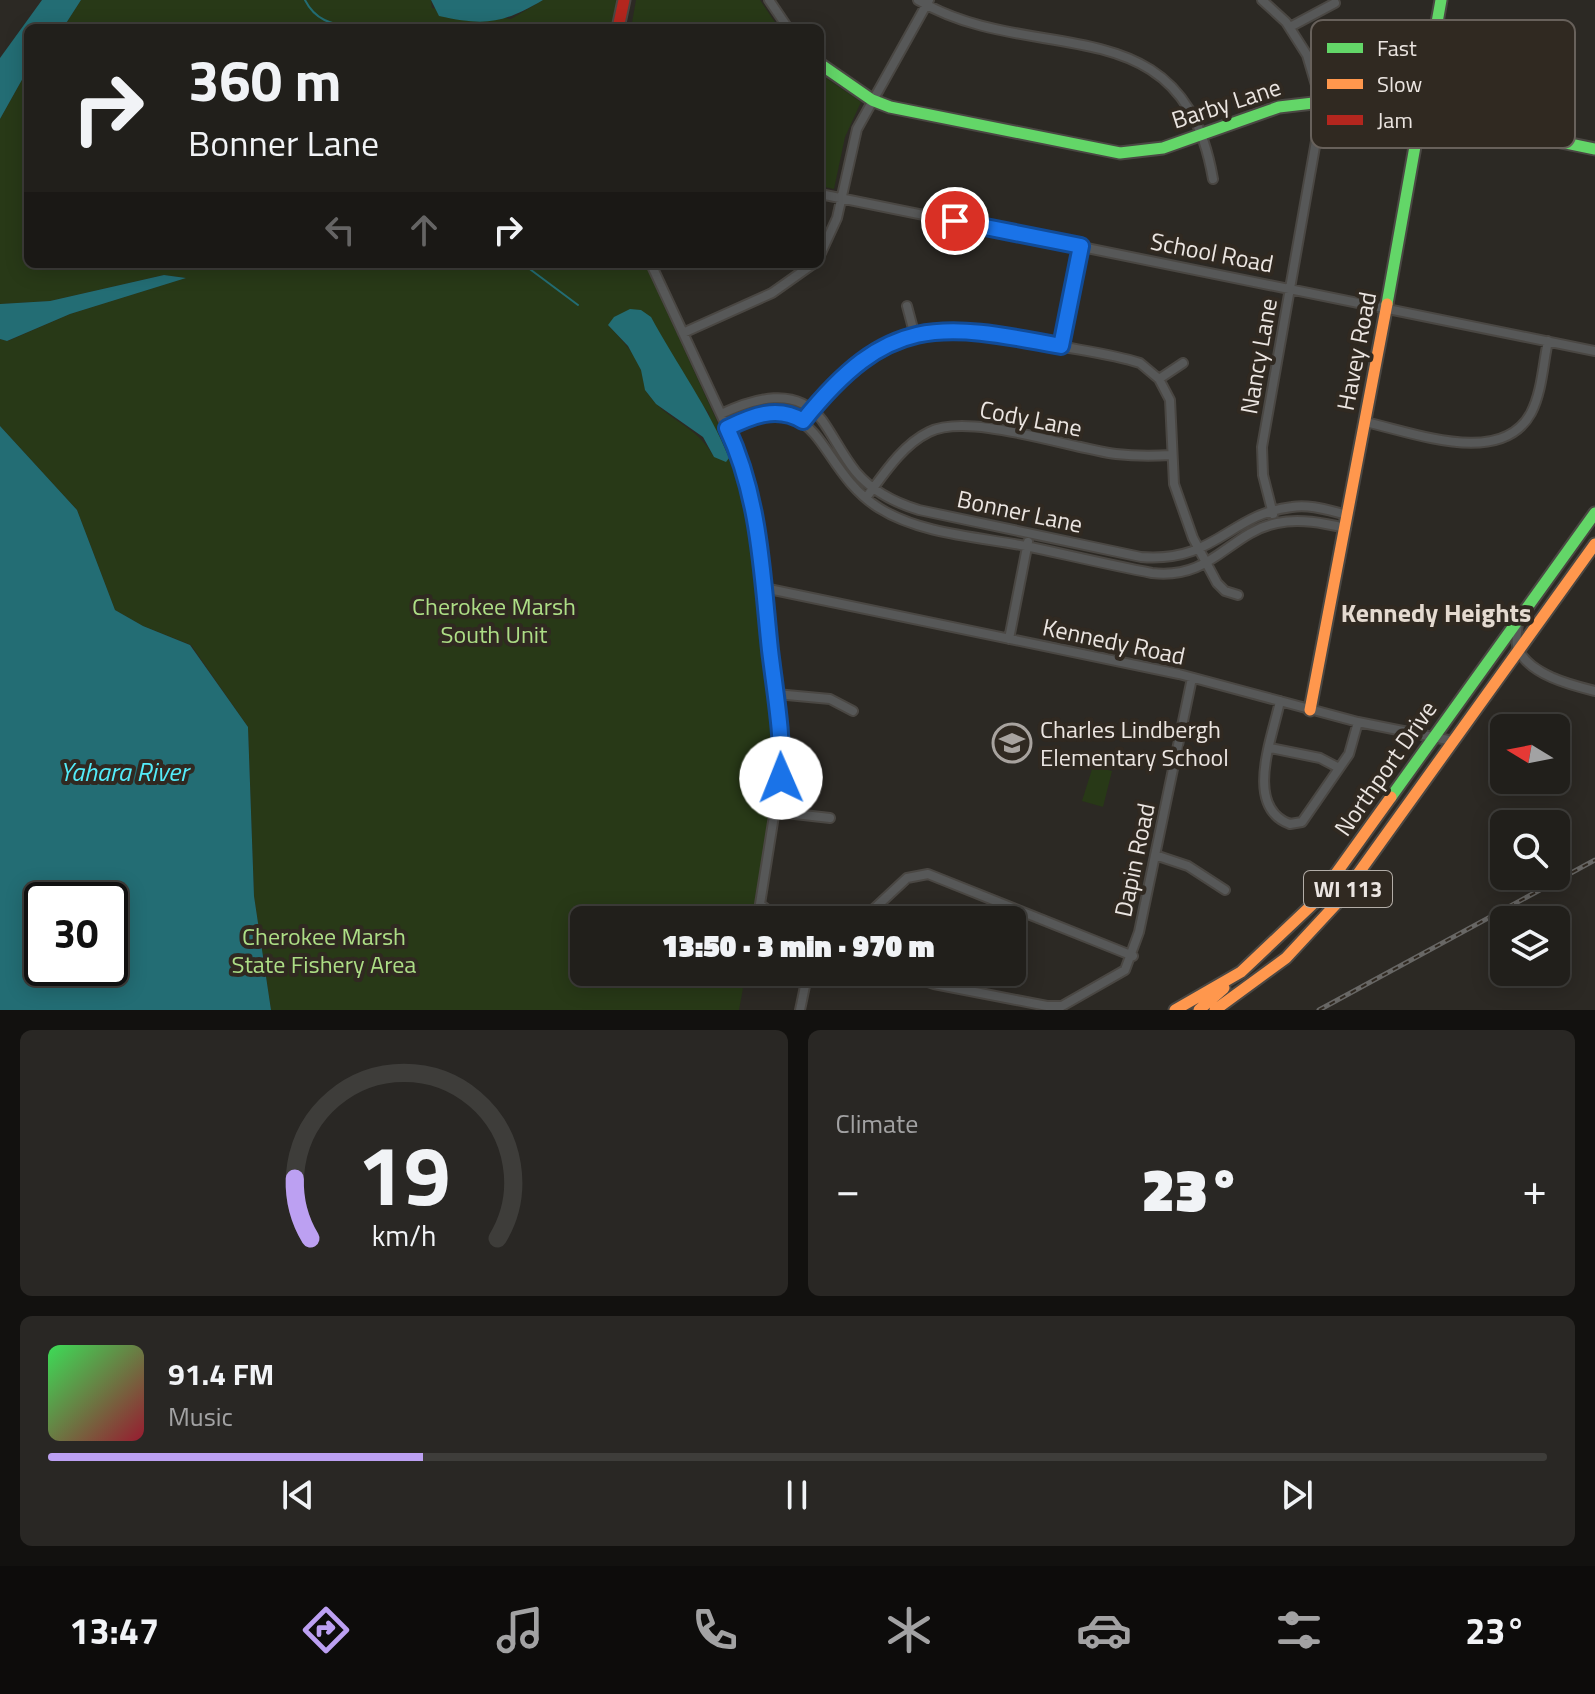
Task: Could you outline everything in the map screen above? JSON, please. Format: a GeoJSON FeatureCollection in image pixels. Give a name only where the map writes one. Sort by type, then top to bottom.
{"type":"FeatureCollection","features":[{"type":"Feature","properties":{"kind":"street"},"geometry":{"type":"LineString","coordinates":[[619,24],[624,0]]}},
{"type":"Feature","properties":{"kind":"street"},"geometry":{"type":"LineString","coordinates":[[769,0],[785,24]]}},
{"type":"Feature","properties":{"kind":"street","name":"Nancy Lane"},"geometry":{"type":"LineString","coordinates":[[1262,0],[1290,27],[1307,55],[1311,70]]}},
{"type":"Feature","properties":{"kind":"street","name":"Havey Road"},"geometry":{"type":"LineString","coordinates":[[1437,20],[1441,0]]}},
{"type":"Feature","properties":{"kind":"street"},"geometry":{"type":"LineString","coordinates":[[824,246],[837,218],[857,129],[924,2],[954,18],[1136,58],[1162,74],[1179,91],[1200,133],[1213,179]]}},
{"type":"Feature","properties":{"kind":"street"},"geometry":{"type":"LineString","coordinates":[[1290,27],[1335,3]]}},
{"type":"Feature","properties":{"kind":"street","name":"Barby Lane"},"geometry":{"type":"LineString","coordinates":[[824,67],[872,100],[903,110],[1120,153],[1135,154],[1275,107],[1311,102]]}},
{"type":"Feature","properties":{"kind":"street","name":"Barby Lane"},"geometry":{"type":"LineString","coordinates":[[1575,145],[1595,149]]}},
{"type":"Feature","properties":{"kind":"street","name":"Nancy Lane"},"geometry":{"type":"LineString","coordinates":[[1276,523],[1263,475],[1262,447],[1315,148]]}},
{"type":"Feature","properties":{"kind":"street","name":"Havey Road"},"geometry":{"type":"LineString","coordinates":[[1310,710],[1414,148]]}},
{"type":"Feature","properties":{"kind":"street","name":"School Road"},"geometry":{"type":"LineString","coordinates":[[824,195],[1595,351]]}},
{"type":"Feature","properties":{"kind":"street"},"geometry":{"type":"LineString","coordinates":[[1061,346],[1081,246]]}},
{"type":"Feature","properties":{"kind":"street"},"geometry":{"type":"LineString","coordinates":[[653,268],[721,414],[752,499],[782,765],[777,812],[760,899],[762,906]]}},
{"type":"Feature","properties":{"kind":"street"},"geometry":{"type":"LineString","coordinates":[[683,333],[772,293],[807,268]]}},
{"type":"Feature","properties":{"kind":"street"},"geometry":{"type":"LineString","coordinates":[[907,306],[915,336]]}},
{"type":"Feature","properties":{"kind":"street"},"geometry":{"type":"LineString","coordinates":[[727,428],[763,414],[783,414],[803,421],[853,365],[915,336],[975,330],[1140,363],[1159,379],[1170,400],[1174,484],[1199,551],[1222,589],[1238,595]]}},
{"type":"Feature","properties":{"kind":"street"},"geometry":{"type":"LineString","coordinates":[[1365,422],[1469,444],[1492,443],[1512,435],[1533,409],[1548,341]]}},
{"type":"Feature","properties":{"kind":"street"},"geometry":{"type":"LineString","coordinates":[[1159,379],[1183,363]]}},
{"type":"Feature","properties":{"kind":"street"},"geometry":{"type":"LineString","coordinates":[[721,414],[744,403],[771,397],[798,402],[812,410]]}},
{"type":"Feature","properties":{"kind":"street","name":"Bonner Lane"},"geometry":{"type":"LineString","coordinates":[[812,410],[857,474],[889,498],[919,510],[1141,557],[1172,558],[1199,551],[1256,516],[1272,511],[1301,506],[1348,515]]}},
{"type":"Feature","properties":{"kind":"street","name":"Bonner Lane"},"geometry":{"type":"LineString","coordinates":[[803,421],[866,498],[907,521],[1164,574],[1207,564],[1276,523],[1316,522],[1346,528]]}},
{"type":"Feature","properties":{"kind":"street","name":"Cody Lane"},"geometry":{"type":"LineString","coordinates":[[866,498],[916,439],[933,429],[980,427],[1116,454],[1171,455]]}},
{"type":"Feature","properties":{"kind":"street","name":"Northport Drive"},"geometry":{"type":"LineString","coordinates":[[1175,1010],[1241,972],[1317,900],[1595,513]]}},
{"type":"Feature","properties":{"kind":"street"},"geometry":{"type":"LineString","coordinates":[[1009,639],[1029,533]]}},
{"type":"Feature","properties":{"kind":"street","name":"Northport Drive"},"geometry":{"type":"LineString","coordinates":[[1215,1010],[1266,976],[1303,943],[1353,881],[1595,544]]}},
{"type":"Feature","properties":{"kind":"street","name":"Kennedy Road"},"geometry":{"type":"LineString","coordinates":[[764,588],[1192,678],[1358,722],[1453,741]]}},
{"type":"Feature","properties":{"kind":"street"},"geometry":{"type":"LineString","coordinates":[[1518,620],[1518,649],[1524,658],[1559,681],[1595,691]]}},
{"type":"Feature","properties":{"kind":"street","name":"Dapin Road"},"geometry":{"type":"LineString","coordinates":[[1133,956],[1192,678]]}},
{"type":"Feature","properties":{"kind":"street"},"geometry":{"type":"LineString","coordinates":[[776,694],[830,699],[853,711]]}},
{"type":"Feature","properties":{"kind":"street"},"geometry":{"type":"LineString","coordinates":[[1280,701],[1264,797],[1284,821],[1302,822],[1352,747],[1358,722]]}},
{"type":"Feature","properties":{"kind":"street"},"geometry":{"type":"LineString","coordinates":[[1270,748],[1320,758],[1339,768]]}},
{"type":"Feature","properties":{"kind":"street"},"geometry":{"type":"LineString","coordinates":[[777,812],[830,818]]}},
{"type":"Feature","properties":{"kind":"street"},"geometry":{"type":"LineString","coordinates":[[1155,855],[1188,866],[1225,890]]}},
{"type":"Feature","properties":{"kind":"street"},"geometry":{"type":"LineString","coordinates":[[877,906],[907,878],[928,874],[1008,906]]}},
{"type":"Feature","properties":{"kind":"street"},"geometry":{"type":"LineString","coordinates":[[945,986],[1056,1006],[1105,984],[1125,970],[1133,956],[1026,913]]}},
{"type":"Feature","properties":{"kind":"street"},"geometry":{"type":"LineString","coordinates":[[1199,1010],[1241,972]]}},
{"type":"Feature","properties":{"kind":"street"},"geometry":{"type":"LineString","coordinates":[[800,1010],[805,986]]}},
{"type":"Feature","properties":{"kind":"green space"},"geometry":{"type":"Polygon","coordinates":[[[81,0],[431,0],[432,8],[511,19],[543,0],[618,0],[614,24],[66,24],[81,0]]]}},
{"type":"Feature","properties":{"kind":"green space"},"geometry":{"type":"Polygon","coordinates":[[[636,0],[760,0],[776,24],[632,24],[636,0]]]}},
{"type":"Feature","properties":{"kind":"green space","name":"Cherokee Marsh South Unit"},"geometry":{"type":"Polygon","coordinates":[[[24,76],[24,268],[647,268],[733,456],[759,571],[777,764],[774,797],[755,898],[757,906],[570,906],[570,986],[743,986],[739,1010],[271,1010],[254,896],[248,727],[191,645],[143,626],[115,610],[77,510],[0,426],[0,339],[8,341],[70,314],[185,278],[164,275],[50,301],[0,304],[0,119],[24,76]],[[608,325],[635,357],[645,388],[656,404],[699,437],[714,457],[709,413],[698,401],[663,339],[608,325]]]}},
{"type":"Feature","properties":{"kind":"green space"},"geometry":{"type":"Polygon","coordinates":[[[824,77],[861,102],[845,137],[834,189],[824,187],[824,77]]]}},
{"type":"Feature","properties":{"kind":"green space"},"geometry":{"type":"Polygon","coordinates":[[[1093,766],[1112,771],[1103,807],[1082,801],[1093,766]]]}},
{"type":"Feature","properties":{"kind":"water"},"geometry":{"type":"Polygon","coordinates":[[[42,0],[81,0],[66,24],[25,24],[42,0]]]}},
{"type":"Feature","properties":{"kind":"water"},"geometry":{"type":"Polygon","coordinates":[[[431,0],[543,0],[516,14],[481,22],[439,16],[431,0]]]}},
{"type":"Feature","properties":{"kind":"water"},"geometry":{"type":"Polygon","coordinates":[[[24,25],[24,76],[0,119],[0,58],[24,25]]]}},
{"type":"Feature","properties":{"kind":"water"},"geometry":{"type":"Polygon","coordinates":[[[164,275],[186,278],[70,314],[7,341],[0,339],[0,304],[50,301],[164,275]]]}},
{"type":"Feature","properties":{"kind":"water"},"geometry":{"type":"Polygon","coordinates":[[[630,309],[641,310],[651,317],[712,422],[729,458],[726,462],[714,457],[703,437],[656,404],[645,390],[641,370],[628,346],[608,325],[614,317],[630,309]]]}},
{"type":"Feature","properties":{"kind":"water","name":"Yahara River"},"geometry":{"type":"Polygon","coordinates":[[[0,426],[77,510],[115,610],[143,626],[190,645],[248,727],[254,896],[271,1010],[0,1010],[0,426]]]}},
{"type":"Feature","properties":{"kind":"waterway"},"geometry":{"type":"LineString","coordinates":[[305,0],[324,20],[335,24]]}},
{"type":"Feature","properties":{"kind":"waterway"},"geometry":{"type":"LineString","coordinates":[[528,268],[578,305]]}},
{"type":"Feature","properties":{"kind":"railway"},"geometry":{"type":"LineString","coordinates":[[1319,1010],[1595,860]]}},
{"type":"Feature","properties":{"kind":"traffic: fast"},"geometry":{"type":"LineString","coordinates":[[1437,20],[1441,0]]}},
{"type":"Feature","properties":{"kind":"traffic: fast"},"geometry":{"type":"LineString","coordinates":[[824,67],[872,100],[890,107],[1120,153],[1163,148],[1279,107],[1311,103]]}},
{"type":"Feature","properties":{"kind":"traffic: fast"},"geometry":{"type":"LineString","coordinates":[[1575,145],[1595,149]]}},
{"type":"Feature","properties":{"kind":"traffic: fast"},"geometry":{"type":"LineString","coordinates":[[1387,304],[1415,148]]}},
{"type":"Feature","properties":{"kind":"traffic: fast"},"geometry":{"type":"LineString","coordinates":[[1391,797],[1595,513]]}},
{"type":"Feature","properties":{"kind":"traffic: slow"},"geometry":{"type":"LineString","coordinates":[[1310,710],[1387,304]]}},
{"type":"Feature","properties":{"kind":"traffic: slow"},"geometry":{"type":"LineString","coordinates":[[1215,1010],[1286,958],[1337,903],[1595,544]]}},
{"type":"Feature","properties":{"kind":"traffic: slow"},"geometry":{"type":"LineString","coordinates":[[1175,1010],[1241,972],[1317,900],[1391,797]]}},
{"type":"Feature","properties":{"kind":"traffic: slow"},"geometry":{"type":"LineString","coordinates":[[1199,1010],[1224,988]]}},
{"type":"Feature","properties":{"kind":"traffic: jam"},"geometry":{"type":"LineString","coordinates":[[619,24],[624,0]]}},
{"type":"Feature","properties":{"kind":"place","name":"Charles Lindbergh Elementary School"},"geometry":{"type":"Point","coordinates":[1012,743]}},
{"type":"Feature","properties":{"kind":"district","name":"Kennedy Heights"},"geometry":{"type":"Point","coordinates":[1436,612]}},
{"type":"Feature","properties":{"kind":"route"},"geometry":{"type":"LineString","coordinates":[[781,778],[781,744],[756,516],[727,428],[763,414],[783,414],[803,421],[853,365],[884,347],[928,332],[988,331],[1061,346],[1081,246],[955,221]]}},
{"type":"Feature","properties":{"kind":"park label","name":"Cherokee Marsh State Fishery Area"},"geometry":{"type":"Point","coordinates":[324,950]}}]}
